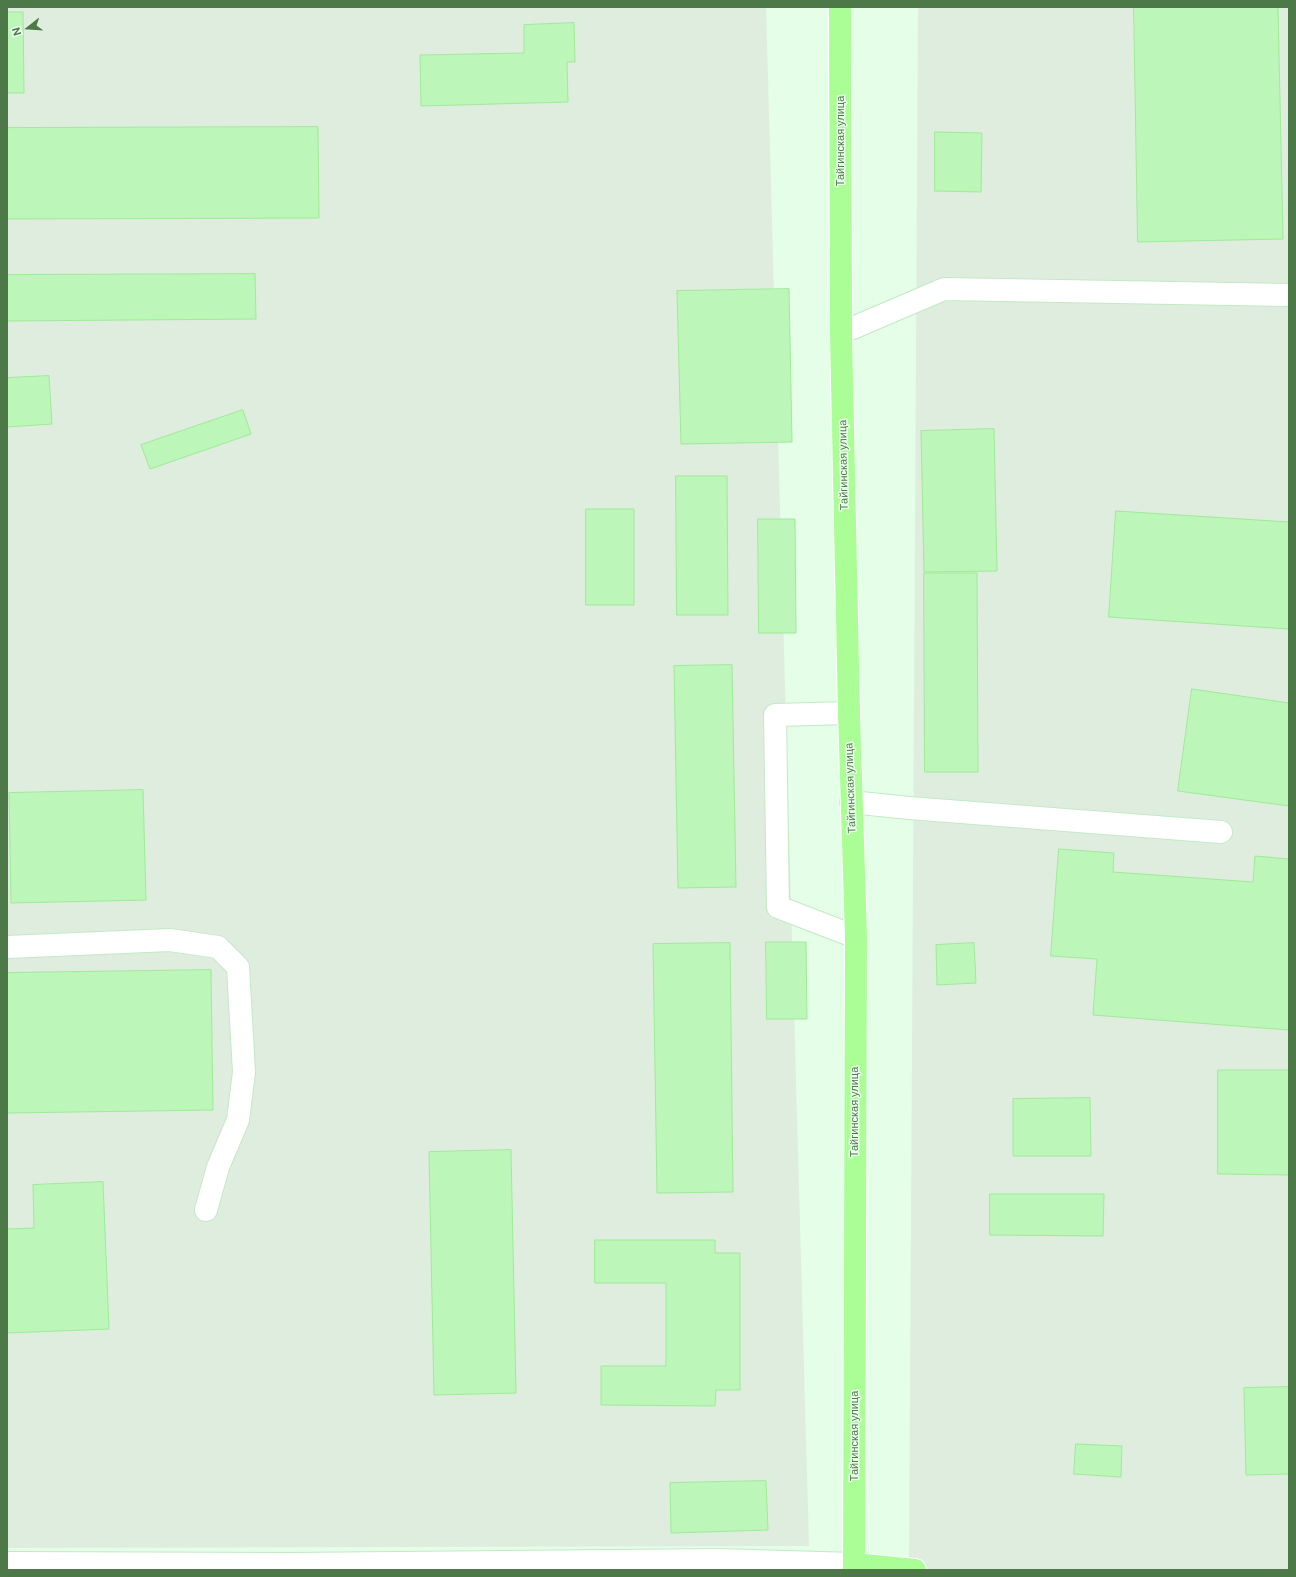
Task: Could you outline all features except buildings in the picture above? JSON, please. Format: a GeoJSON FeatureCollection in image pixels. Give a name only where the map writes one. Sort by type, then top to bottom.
{"type":"FeatureCollection","features":[{"type":"Feature","properties":{"kind":"highway","name":"Тайгинская улица"},"geometry":{"type":"LineString","coordinates":[[840,7],[841,333],[851,802],[856,938],[854,1567]]}},
{"type":"Feature","properties":{"kind":"highway"},"geometry":{"type":"LineString","coordinates":[[854,1567],[915,1570]]}},
{"type":"Feature","properties":{"kind":"street"},"geometry":{"type":"LineString","coordinates":[[841,333],[944,289],[1289,295]]}},
{"type":"Feature","properties":{"kind":"street"},"geometry":{"type":"LineString","coordinates":[[849,713],[775,715],[778,906],[856,938]]}},
{"type":"Feature","properties":{"kind":"street"},"geometry":{"type":"LineString","coordinates":[[851,802],[1221,832]]}},
{"type":"Feature","properties":{"kind":"street"},"geometry":{"type":"LineString","coordinates":[[7,946],[170,940],[218,947],[238,967],[244,1072],[238,1120],[218,1167],[206,1210]]}},
{"type":"Feature","properties":{"kind":"street"},"geometry":{"type":"LineString","coordinates":[[7,1564],[289,1564],[719,1560],[854,1567]]}},
{"type":"Feature","properties":{"kind":"shaded area"},"geometry":{"type":"Polygon","coordinates":[[[7,7],[766,7],[809,1546],[7,1548],[7,7]]]}},
{"type":"Feature","properties":{"kind":"shaded area"},"geometry":{"type":"Polygon","coordinates":[[[918,7],[1289,7],[1289,1570],[909,1570],[918,7]]]}}]}
